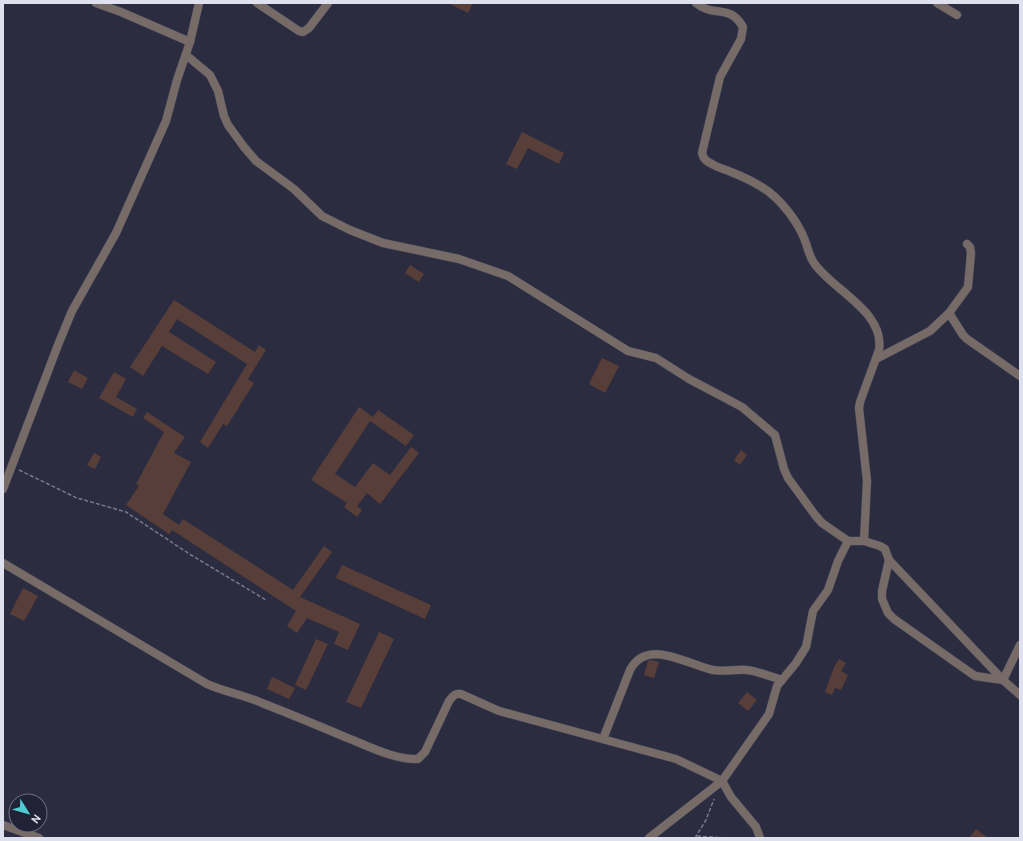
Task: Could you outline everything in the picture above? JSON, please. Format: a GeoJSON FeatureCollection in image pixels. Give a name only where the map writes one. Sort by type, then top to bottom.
{"type":"FeatureCollection","features":[{"type":"Feature","properties":{"kind":"street"},"geometry":{"type":"LineString","coordinates":[[96,3],[121,12],[190,42]]}},
{"type":"Feature","properties":{"kind":"street"},"geometry":{"type":"LineString","coordinates":[[3,487],[72,312],[116,233],[166,121],[177,80],[190,42],[199,3]]}},
{"type":"Feature","properties":{"kind":"street"},"geometry":{"type":"LineString","coordinates":[[257,3],[299,31],[303,32],[309,28],[328,3]]}},
{"type":"Feature","properties":{"kind":"street"},"geometry":{"type":"LineString","coordinates":[[696,3],[709,11],[729,12],[744,27],[741,39],[720,77],[702,153],[703,156],[712,164],[754,183],[769,192],[786,210],[803,236],[813,262],[867,314],[877,330],[880,344],[859,408],[867,481],[864,541]]}},
{"type":"Feature","properties":{"kind":"street"},"geometry":{"type":"LineString","coordinates":[[937,3],[957,15]]}},
{"type":"Feature","properties":{"kind":"street"},"geometry":{"type":"LineString","coordinates":[[186,55],[210,75],[218,91],[224,116],[244,147],[256,161],[294,190],[322,216],[350,230],[383,242],[459,259],[508,276],[628,351],[656,358],[696,383],[736,403],[775,436],[788,478],[822,523],[848,541],[864,541],[880,546],[885,550],[890,560],[1003,680],[1020,695]]}},
{"type":"Feature","properties":{"kind":"street"},"geometry":{"type":"LineString","coordinates":[[876,359],[930,331],[949,313],[968,287],[971,253],[970,247],[967,244]]}},
{"type":"Feature","properties":{"kind":"street"},"geometry":{"type":"LineString","coordinates":[[949,313],[967,340],[1020,376]]}},
{"type":"Feature","properties":{"kind":"street"},"geometry":{"type":"LineString","coordinates":[[649,838],[722,781],[769,714],[777,686],[796,663],[806,647],[813,611],[828,590],[838,561],[848,541]]}},
{"type":"Feature","properties":{"kind":"street"},"geometry":{"type":"LineString","coordinates":[[890,560],[882,591],[882,599],[888,613],[894,619],[975,676],[1003,680]]}},
{"type":"Feature","properties":{"kind":"street"},"geometry":{"type":"LineString","coordinates":[[3,563],[207,684],[219,690],[256,700],[372,748],[404,758],[418,759],[425,752],[449,701],[456,694],[461,694],[499,711],[676,759],[722,781],[731,797],[756,827],[760,838]]}},
{"type":"Feature","properties":{"kind":"street"},"geometry":{"type":"LineString","coordinates":[[1003,680],[1020,645]]}},
{"type":"Feature","properties":{"kind":"street"},"geometry":{"type":"LineString","coordinates":[[603,739],[630,670],[633,664],[644,656],[661,654],[712,670],[747,670],[782,680]]}},
{"type":"Feature","properties":{"kind":"street"},"geometry":{"type":"LineString","coordinates":[[3,825],[39,838]]}},
{"type":"Feature","properties":{"kind":"path"},"geometry":{"type":"LineString","coordinates":[[12,466],[77,498],[126,512],[191,555],[266,600]]}},
{"type":"Feature","properties":{"kind":"path"},"geometry":{"type":"LineString","coordinates":[[722,781],[706,820],[696,837],[727,838]]}},
{"type":"Feature","properties":{"kind":"building"},"geometry":{"type":"Polygon","coordinates":[[[448,3],[473,3],[468,13],[448,3]]]}},
{"type":"Feature","properties":{"kind":"building"},"geometry":{"type":"Polygon","coordinates":[[[522,132],[564,153],[559,164],[528,148],[517,169],[506,164],[522,132]]]}},
{"type":"Feature","properties":{"kind":"building"},"geometry":{"type":"Polygon","coordinates":[[[410,265],[424,274],[419,282],[405,273],[410,265]]]}},
{"type":"Feature","properties":{"kind":"building"},"geometry":{"type":"Polygon","coordinates":[[[174,300],[255,352],[259,345],[266,350],[248,379],[254,383],[227,426],[223,424],[208,448],[200,442],[247,364],[177,319],[169,332],[216,362],[208,374],[162,346],[143,376],[130,367],[174,300]]]}},
{"type":"Feature","properties":{"kind":"building"},"geometry":{"type":"Polygon","coordinates":[[[602,358],[619,366],[605,393],[589,384],[602,358]]]}},
{"type":"Feature","properties":{"kind":"building"},"geometry":{"type":"Polygon","coordinates":[[[74,370],[88,378],[82,389],[68,382],[74,370]]]}},
{"type":"Feature","properties":{"kind":"building"},"geometry":{"type":"Polygon","coordinates":[[[114,372],[126,379],[116,397],[137,409],[133,417],[99,398],[114,372]]]}},
{"type":"Feature","properties":{"kind":"building"},"geometry":{"type":"Polygon","coordinates":[[[359,407],[373,417],[378,410],[414,435],[406,446],[370,421],[335,474],[355,487],[373,463],[390,475],[411,447],[419,453],[380,504],[367,493],[357,506],[362,510],[357,517],[344,507],[347,503],[311,480],[359,407]]]}},
{"type":"Feature","properties":{"kind":"building"},"geometry":{"type":"Polygon","coordinates":[[[147,412],[185,437],[174,453],[191,462],[163,514],[179,525],[183,519],[293,590],[324,546],[332,552],[300,597],[360,624],[348,650],[334,644],[339,632],[307,618],[297,633],[287,626],[296,611],[172,530],[169,534],[126,505],[139,486],[136,484],[164,432],[143,418],[147,412]]]}},
{"type":"Feature","properties":{"kind":"building"},"geometry":{"type":"Polygon","coordinates":[[[741,450],[747,455],[740,465],[734,460],[741,450]]]}},
{"type":"Feature","properties":{"kind":"building"},"geometry":{"type":"Polygon","coordinates":[[[94,453],[101,457],[95,469],[87,465],[94,453]]]}},
{"type":"Feature","properties":{"kind":"building"},"geometry":{"type":"Polygon","coordinates":[[[342,565],[431,605],[425,619],[336,578],[342,565]]]}},
{"type":"Feature","properties":{"kind":"building"},"geometry":{"type":"Polygon","coordinates":[[[23,588],[38,596],[24,621],[10,614],[23,588]]]}},
{"type":"Feature","properties":{"kind":"building"},"geometry":{"type":"Polygon","coordinates":[[[379,632],[394,639],[361,708],[346,702],[379,632]]]}},
{"type":"Feature","properties":{"kind":"building"},"geometry":{"type":"Polygon","coordinates":[[[316,639],[328,644],[306,690],[295,685],[316,639]]]}},
{"type":"Feature","properties":{"kind":"building"},"geometry":{"type":"Polygon","coordinates":[[[839,659],[846,663],[841,671],[848,675],[841,690],[835,688],[832,695],[825,692],[834,667],[839,659]]]}},
{"type":"Feature","properties":{"kind":"building"},"geometry":{"type":"Polygon","coordinates":[[[652,660],[659,662],[654,678],[644,675],[648,661],[652,660]]]}},
{"type":"Feature","properties":{"kind":"building"},"geometry":{"type":"Polygon","coordinates":[[[272,677],[295,688],[289,699],[267,689],[272,677]]]}},
{"type":"Feature","properties":{"kind":"building"},"geometry":{"type":"Polygon","coordinates":[[[747,692],[757,700],[748,711],[738,703],[747,692]]]}},
{"type":"Feature","properties":{"kind":"building"},"geometry":{"type":"Polygon","coordinates":[[[976,829],[988,838],[969,838],[976,829]]]}}]}
